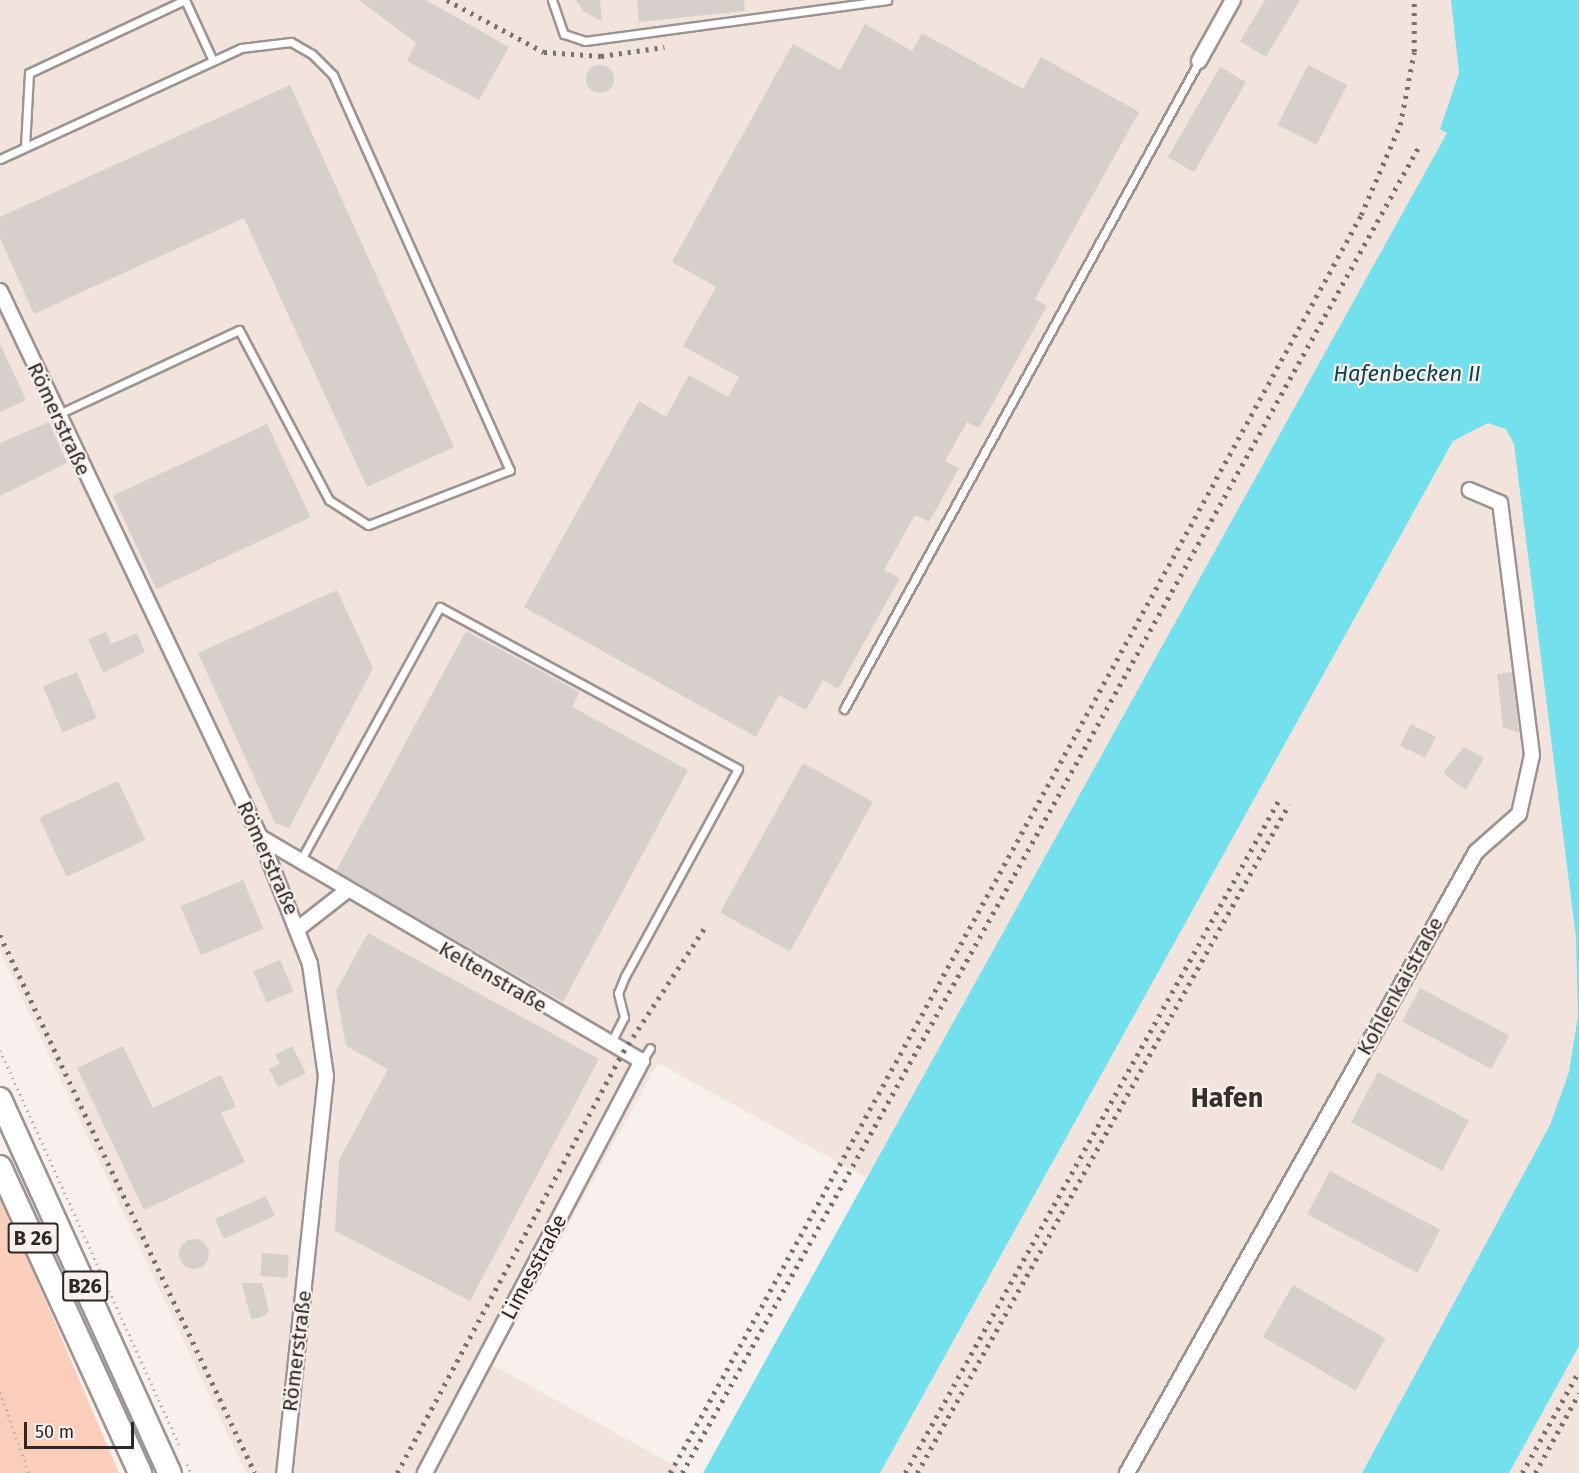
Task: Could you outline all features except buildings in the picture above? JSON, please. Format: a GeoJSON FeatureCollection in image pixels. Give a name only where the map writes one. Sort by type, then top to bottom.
{"type":"FeatureCollection","features":[{"type":"Feature","properties":{"kind":"main road","name":"B26"},"geometry":{"type":"LineString","coordinates":[[0,1099],[170,1473]]}},
{"type":"Feature","properties":{"kind":"main road","name":"B 26"},"geometry":{"type":"LineString","coordinates":[[0,1167],[140,1473]]}},
{"type":"Feature","properties":{"kind":"street"},"geometry":{"type":"LineString","coordinates":[[1199,61],[1233,0]]}},
{"type":"Feature","properties":{"kind":"street","name":"Römerstraße"},"geometry":{"type":"LineString","coordinates":[[0,291],[57,415],[260,837],[299,928],[320,1017],[326,1076],[284,1473]]}},
{"type":"Feature","properties":{"kind":"street","name":"Kohlenkaistraße"},"geometry":{"type":"LineString","coordinates":[[1126,1473],[1476,852],[1519,814],[1532,755],[1500,503],[1470,490]]}},
{"type":"Feature","properties":{"kind":"street","name":"Keltenstraße"},"geometry":{"type":"LineString","coordinates":[[260,837],[345,892],[642,1061]]}},
{"type":"Feature","properties":{"kind":"street"},"geometry":{"type":"LineString","coordinates":[[299,928],[345,892]]}},
{"type":"Feature","properties":{"kind":"street","name":"Limesstraße"},"geometry":{"type":"LineString","coordinates":[[425,1473],[642,1061]]}},
{"type":"Feature","properties":{"kind":"lane"},"geometry":{"type":"LineString","coordinates":[[26,147],[29,73],[185,0],[213,61]]}},
{"type":"Feature","properties":{"kind":"lane"},"geometry":{"type":"LineString","coordinates":[[552,0],[564,34],[585,41],[887,0]]}},
{"type":"Feature","properties":{"kind":"lane"},"geometry":{"type":"LineString","coordinates":[[0,159],[241,48],[291,42],[333,75],[510,470],[368,525],[329,500],[239,330],[57,415]]}},
{"type":"Feature","properties":{"kind":"lane"},"geometry":{"type":"LineString","coordinates":[[844,710],[1199,61]]}},
{"type":"Feature","properties":{"kind":"lane"},"geometry":{"type":"LineString","coordinates":[[299,862],[440,607],[738,769],[625,976],[618,993],[624,1017],[610,1044]]}},
{"type":"Feature","properties":{"kind":"lane"},"geometry":{"type":"LineString","coordinates":[[642,1061],[650,1048]]}},
{"type":"Feature","properties":{"kind":"path"},"geometry":{"type":"LineString","coordinates":[[0,1050],[192,1473]]}},
{"type":"Feature","properties":{"kind":"path"},"geometry":{"type":"LineString","coordinates":[[0,1392],[29,1473]]}},
{"type":"Feature","properties":{"kind":"shaded area"},"geometry":{"type":"Polygon","coordinates":[[[0,0],[1579,0],[1579,1473],[771,1473],[912,1203],[658,1063],[491,1364],[688,1473],[246,1473],[0,951],[0,0]]]}},
{"type":"Feature","properties":{"kind":"shaded area"},"geometry":{"type":"Polygon","coordinates":[[[0,1194],[119,1473],[0,1473],[0,1194]]]}},
{"type":"Feature","properties":{"kind":"water","name":"Hafenbecken II"},"geometry":{"type":"Polygon","coordinates":[[[1451,0],[1579,0],[1579,1346],[1509,1473],[1362,1473],[1550,1125],[1569,1072],[1578,1016],[1576,937],[1514,444],[1506,429],[1488,423],[1453,441],[880,1473],[703,1473],[1447,133],[1440,129],[1459,73],[1451,0]]]}},
{"type":"Feature","properties":{"kind":"railway"},"geometry":{"type":"LineString","coordinates":[[447,0],[544,52],[601,56],[664,47]]}},
{"type":"Feature","properties":{"kind":"railway"},"geometry":{"type":"LineString","coordinates":[[670,1473],[1361,215],[1400,125],[1414,52],[1414,0]]}},
{"type":"Feature","properties":{"kind":"railway"},"geometry":{"type":"LineString","coordinates":[[682,1473],[1419,146]]}},
{"type":"Feature","properties":{"kind":"railway"},"geometry":{"type":"LineString","coordinates":[[905,1473],[1280,798]]}},
{"type":"Feature","properties":{"kind":"railway"},"geometry":{"type":"LineString","coordinates":[[917,1473],[1289,804]]}},
{"type":"Feature","properties":{"kind":"railway"},"geometry":{"type":"LineString","coordinates":[[397,1473],[623,1052],[705,927]]}},
{"type":"Feature","properties":{"kind":"railway"},"geometry":{"type":"LineString","coordinates":[[0,935],[255,1473]]}},
{"type":"Feature","properties":{"kind":"railway"},"geometry":{"type":"LineString","coordinates":[[1522,1473],[1579,1371]]}},
{"type":"Feature","properties":{"kind":"railway"},"geometry":{"type":"LineString","coordinates":[[1535,1473],[1579,1393]]}},
{"type":"Feature","properties":{"kind":"district","name":"Hafen"},"geometry":{"type":"Point","coordinates":[1227,1099]}}]}
